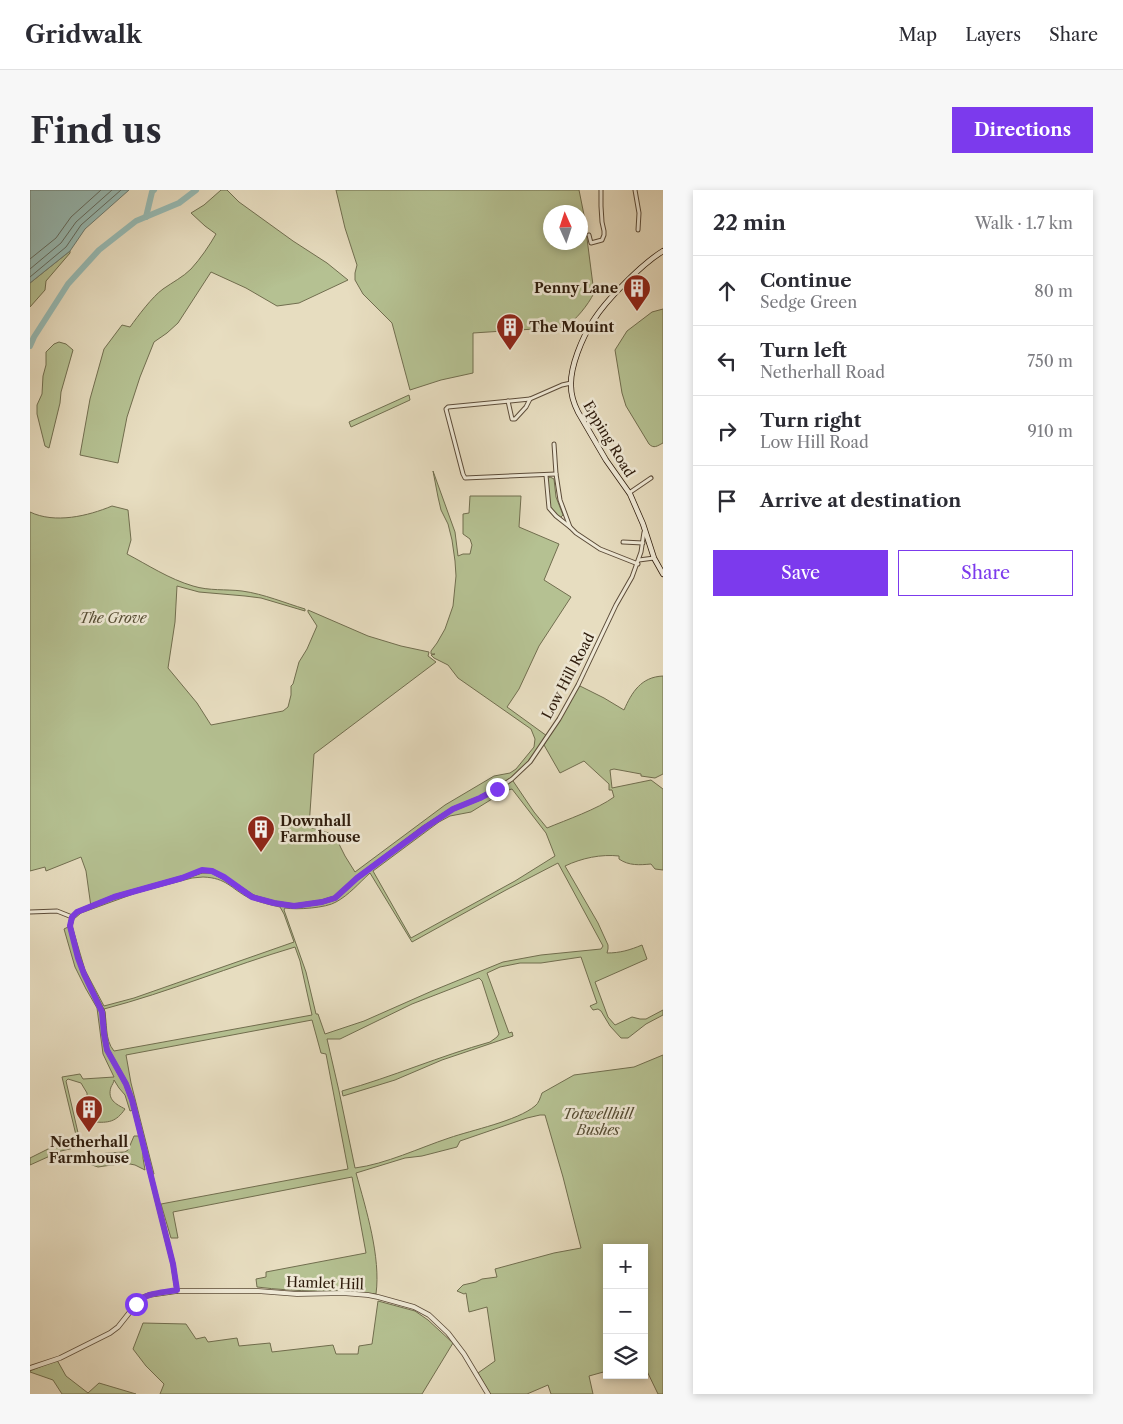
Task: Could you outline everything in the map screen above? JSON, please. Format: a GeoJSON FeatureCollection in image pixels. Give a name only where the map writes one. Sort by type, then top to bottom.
{"type":"FeatureCollection","features":[{"type":"Feature","properties":{"kind":"main road","name":"Epping Road"},"geometry":{"type":"LineString","coordinates":[[663,252],[649,261],[623,286],[593,320],[572,369],[571,383],[571,394],[578,412],[636,506],[654,558],[663,574]]}},
{"type":"Feature","properties":{"kind":"street"},"geometry":{"type":"LineString","coordinates":[[589,235],[591,243],[602,240],[604,235],[601,190]]}},
{"type":"Feature","properties":{"kind":"street"},"geometry":{"type":"LineString","coordinates":[[635,190],[639,213],[638,230]]}},
{"type":"Feature","properties":{"kind":"street"},"geometry":{"type":"LineString","coordinates":[[556,474],[465,478],[446,409],[448,407],[530,398],[571,383]]}},
{"type":"Feature","properties":{"kind":"street"},"geometry":{"type":"LineString","coordinates":[[508,401],[510,416],[512,419],[515,419],[526,407],[530,398]]}},
{"type":"Feature","properties":{"kind":"street"},"geometry":{"type":"LineString","coordinates":[[554,444],[560,500],[570,527]]}},
{"type":"Feature","properties":{"kind":"street"},"geometry":{"type":"LineString","coordinates":[[546,475],[548,504],[552,512],[576,533],[600,549],[638,562],[654,558]]}},
{"type":"Feature","properties":{"kind":"street"},"geometry":{"type":"LineString","coordinates":[[629,493],[651,478]]}},
{"type":"Feature","properties":{"kind":"street"},"geometry":{"type":"LineString","coordinates":[[560,519],[566,514]]}},
{"type":"Feature","properties":{"kind":"street","name":"Low Hill Road"},"geometry":{"type":"LineString","coordinates":[[72,917],[77,912],[114,897],[182,878],[202,870],[212,871],[224,877],[252,897],[274,903],[294,906],[335,898],[357,878],[453,809],[480,798],[512,780],[530,762],[569,704],[638,562],[645,530]]}},
{"type":"Feature","properties":{"kind":"street"},"geometry":{"type":"LineString","coordinates":[[623,542],[643,543]]}},
{"type":"Feature","properties":{"kind":"street"},"geometry":{"type":"LineString","coordinates":[[30,912],[57,911],[72,917],[70,926],[78,958],[102,1012],[107,1050],[126,1084],[132,1100],[173,1264],[177,1290]]}},
{"type":"Feature","properties":{"kind":"street","name":"Hamlet Hill"},"geometry":{"type":"LineString","coordinates":[[30,1368],[60,1358],[110,1333],[118,1327],[141,1298],[149,1295],[177,1290],[357,1294],[373,1296],[414,1307],[429,1315],[448,1333],[464,1354],[488,1394]]}},
{"type":"Feature","properties":{"kind":"green space"},"geometry":{"type":"Polygon","coordinates":[[[221,190],[227,190],[239,202],[327,263],[348,280],[299,303],[277,306],[246,288],[211,272],[178,323],[154,342],[127,417],[118,463],[80,455],[90,399],[104,349],[122,325],[130,327],[154,297],[195,265],[216,234],[191,213],[204,205],[221,190]]]}},
{"type":"Feature","properties":{"kind":"green space"},"geometry":{"type":"Polygon","coordinates":[[[336,190],[579,190],[582,205],[543,205],[543,250],[588,250],[588,246],[594,293],[581,312],[565,327],[473,333],[473,373],[441,380],[410,390],[392,323],[363,294],[355,280],[357,265],[345,228],[336,190]]]}},
{"type":"Feature","properties":{"kind":"green space"},"geometry":{"type":"Polygon","coordinates":[[[70,251],[46,281],[45,290],[30,307],[30,283],[70,251]]]}},
{"type":"Feature","properties":{"kind":"green space"},"geometry":{"type":"Polygon","coordinates":[[[663,309],[663,443],[654,447],[649,444],[626,406],[615,350],[627,331],[652,312],[663,309]]]}},
{"type":"Feature","properties":{"kind":"green space"},"geometry":{"type":"Polygon","coordinates":[[[59,342],[66,344],[73,350],[61,392],[49,448],[45,446],[37,414],[37,405],[42,394],[46,352],[59,342]]]}},
{"type":"Feature","properties":{"kind":"green space"},"geometry":{"type":"Polygon","coordinates":[[[409,395],[410,400],[351,427],[349,422],[409,395]]]}},
{"type":"Feature","properties":{"kind":"green space"},"geometry":{"type":"Polygon","coordinates":[[[433,471],[455,532],[458,556],[470,554],[472,545],[470,539],[463,534],[463,514],[469,513],[470,496],[521,496],[519,527],[559,544],[544,580],[571,597],[539,646],[519,689],[507,707],[547,736],[526,764],[511,778],[547,828],[591,810],[614,797],[612,790],[609,790],[609,784],[584,761],[560,773],[544,745],[578,685],[624,710],[630,697],[643,682],[663,676],[663,774],[655,778],[614,769],[610,770],[612,788],[651,780],[663,789],[663,870],[655,869],[651,864],[627,863],[619,859],[619,856],[592,857],[565,866],[598,923],[608,945],[607,953],[625,951],[642,945],[647,959],[595,982],[608,1017],[615,1025],[632,1017],[646,1019],[663,1010],[663,1015],[646,1024],[628,1038],[621,1038],[610,1026],[601,1011],[598,1009],[593,1010],[590,1006],[597,1003],[581,957],[541,963],[520,963],[500,967],[487,973],[509,1033],[512,1032],[513,1036],[442,1060],[395,1080],[343,1096],[342,1091],[490,1042],[497,1037],[499,1034],[482,981],[479,978],[412,1004],[340,1039],[327,1039],[355,1168],[390,1159],[517,1116],[536,1105],[542,1093],[574,1075],[634,1067],[663,1055],[663,1394],[658,1394],[648,1373],[648,1244],[603,1244],[603,1372],[589,1376],[593,1394],[551,1394],[548,1385],[527,1394],[490,1394],[478,1373],[495,1361],[487,1307],[469,1312],[466,1293],[457,1291],[463,1285],[497,1277],[495,1269],[554,1253],[581,1248],[545,1115],[527,1118],[460,1141],[457,1147],[422,1156],[405,1158],[356,1173],[375,1249],[376,1294],[257,1287],[256,1279],[266,1277],[266,1272],[366,1253],[352,1177],[173,1212],[178,1238],[171,1238],[161,1204],[348,1169],[326,1054],[321,1053],[312,1020],[126,1055],[131,1083],[154,1174],[149,1175],[143,1153],[145,1170],[125,1163],[98,1167],[86,1163],[86,1160],[92,1157],[106,1153],[125,1152],[128,1150],[134,1136],[139,1136],[133,1110],[130,1111],[125,1095],[114,1080],[110,1091],[111,1098],[125,1109],[112,1121],[103,1122],[93,1122],[88,1115],[87,1093],[81,1083],[68,1079],[66,1081],[79,1137],[78,1147],[61,1151],[30,1165],[30,1158],[76,1135],[62,1077],[80,1074],[83,1079],[114,1077],[103,1054],[97,1008],[75,967],[64,929],[70,926],[72,917],[78,912],[91,907],[86,871],[81,857],[46,871],[45,867],[30,871],[30,512],[50,518],[61,518],[93,513],[112,506],[128,510],[131,540],[127,554],[167,576],[193,586],[205,589],[250,592],[305,609],[305,611],[261,598],[199,592],[177,586],[175,622],[168,668],[197,703],[211,725],[283,711],[288,707],[291,686],[299,662],[317,626],[308,610],[368,636],[429,652],[428,656],[436,662],[314,754],[309,827],[329,833],[337,840],[355,872],[445,805],[494,776],[510,773],[516,769],[534,747],[535,739],[531,729],[458,678],[448,665],[431,655],[435,654],[431,654],[431,651],[445,629],[453,606],[456,576],[452,540],[448,524],[441,510],[433,471]],[[512,789],[505,791],[471,812],[450,816],[439,822],[373,871],[411,938],[515,881],[555,856],[546,833],[512,789]],[[558,863],[412,942],[370,873],[354,889],[336,902],[326,906],[311,908],[285,908],[284,910],[306,972],[316,1014],[318,1014],[325,1034],[364,1021],[503,962],[541,955],[601,949],[603,946],[558,863]],[[192,878],[136,893],[81,913],[74,919],[72,926],[85,970],[104,1006],[134,998],[294,942],[280,907],[249,898],[218,879],[192,878]],[[295,947],[152,995],[104,1009],[107,1036],[111,1046],[114,1051],[312,1015],[295,947]]]}},
{"type":"Feature","properties":{"kind":"green space"},"geometry":{"type":"Polygon","coordinates":[[[550,477],[554,479],[556,497],[563,515],[560,518],[552,511],[548,501],[546,480],[550,477]]]}},
{"type":"Feature","properties":{"kind":"green space"},"geometry":{"type":"Polygon","coordinates":[[[378,1301],[415,1311],[453,1343],[422,1394],[160,1394],[164,1384],[146,1366],[133,1349],[143,1323],[186,1324],[196,1339],[205,1337],[208,1342],[237,1338],[239,1346],[270,1343],[272,1352],[333,1345],[336,1354],[358,1354],[359,1346],[372,1344],[378,1301]]]}},
{"type":"Feature","properties":{"kind":"green space"},"geometry":{"type":"Polygon","coordinates":[[[57,1360],[66,1376],[88,1393],[99,1383],[136,1394],[62,1394],[53,1380],[30,1372],[57,1360]]]}},
{"type":"Feature","properties":{"kind":"water"},"geometry":{"type":"Polygon","coordinates":[[[30,190],[129,190],[85,229],[70,251],[30,283],[30,190]]]}},
{"type":"Feature","properties":{"kind":"waterway"},"geometry":{"type":"LineString","coordinates":[[146,217],[154,190]]}},
{"type":"Feature","properties":{"kind":"waterway"},"geometry":{"type":"LineString","coordinates":[[30,346],[68,284],[99,250],[136,221],[179,203],[196,190]]}},
{"type":"Feature","properties":{"kind":"place","name":"Penny Lane"},"geometry":{"type":"Point","coordinates":[637,312]}},
{"type":"Feature","properties":{"kind":"place","name":"The Mouint"},"geometry":{"type":"Point","coordinates":[510,351]}},
{"type":"Feature","properties":{"kind":"place","name":"Downhall Farmhouse"},"geometry":{"type":"Point","coordinates":[261,853]}},
{"type":"Feature","properties":{"kind":"place","name":"Netherhall Farmhouse"},"geometry":{"type":"Point","coordinates":[89,1133]}},
{"type":"Feature","properties":{"kind":"route"},"geometry":{"type":"LineString","coordinates":[[136,1304],[141,1298],[149,1295],[177,1290],[173,1264],[132,1100],[126,1084],[107,1050],[102,1012],[78,958],[70,926],[72,917],[77,912],[114,897],[182,878],[202,870],[212,871],[224,877],[252,897],[274,903],[294,906],[322,902],[335,898],[357,878],[453,809],[497,789]]}},
{"type":"Feature","properties":{"kind":"park label","name":"The Grove"},"geometry":{"type":"Point","coordinates":[113,618]}},
{"type":"Feature","properties":{"kind":"park label","name":"Totwellhill Bushes"},"geometry":{"type":"Point","coordinates":[598,1122]}}]}
